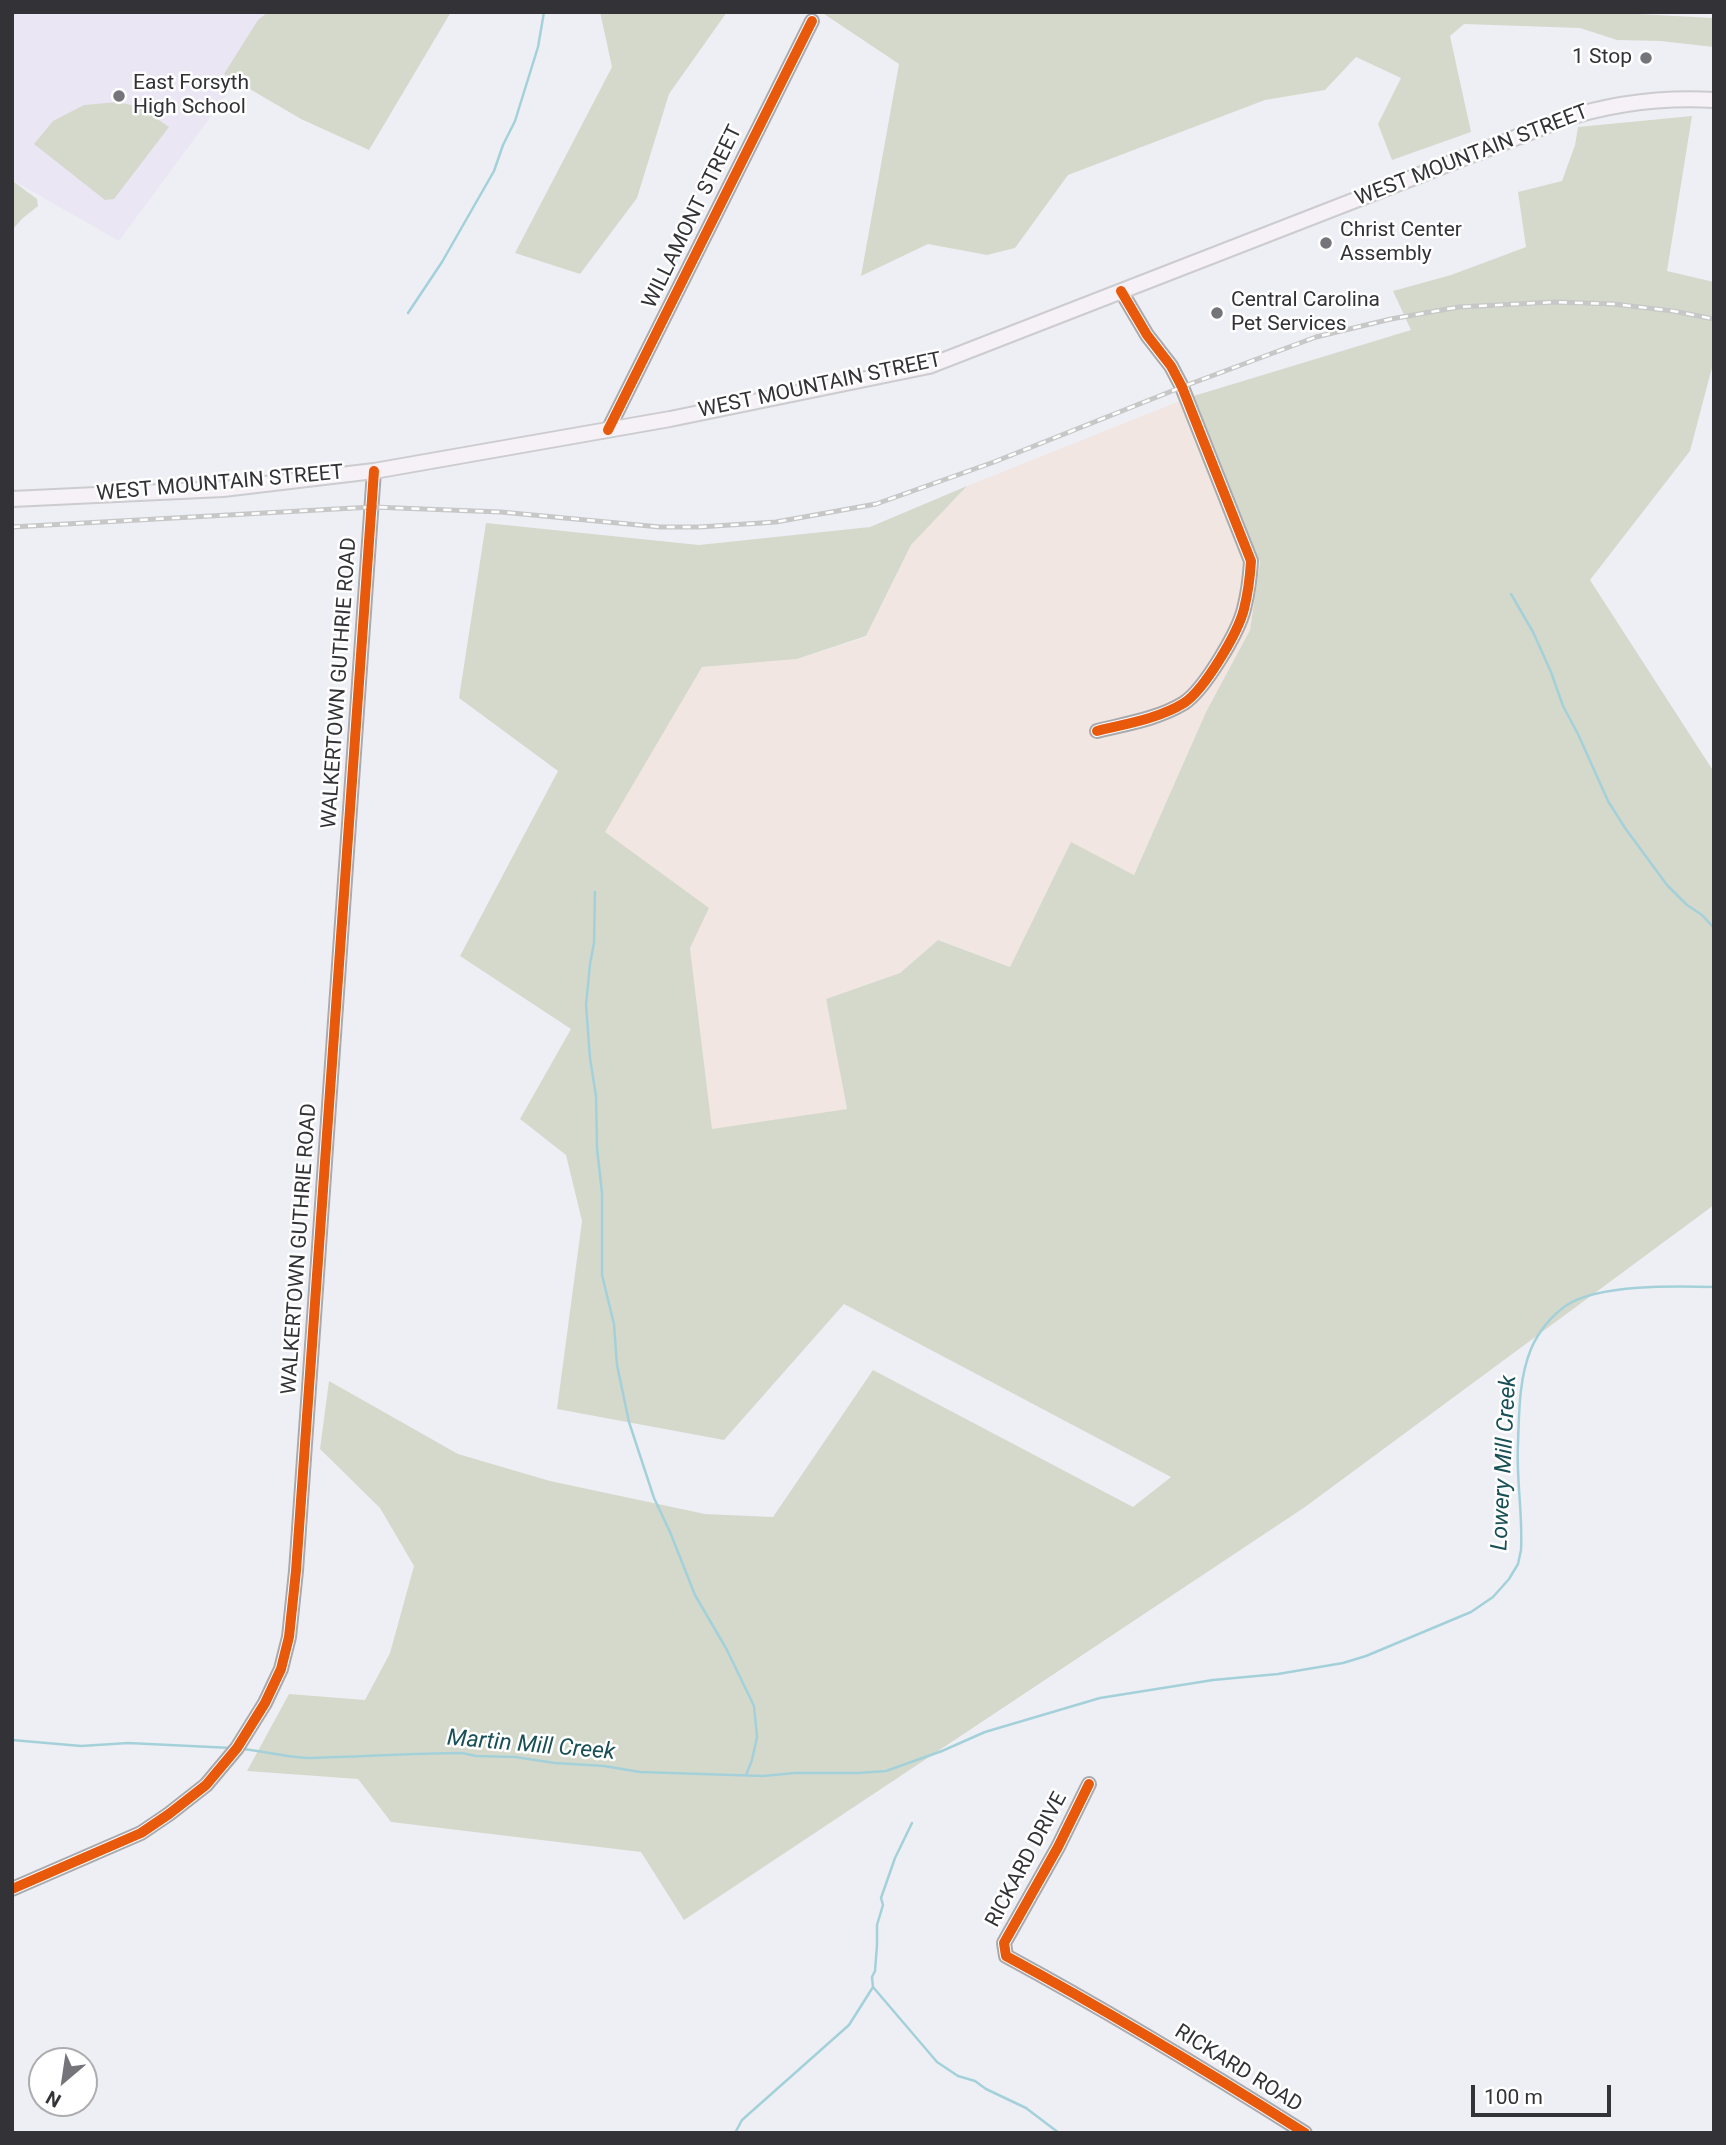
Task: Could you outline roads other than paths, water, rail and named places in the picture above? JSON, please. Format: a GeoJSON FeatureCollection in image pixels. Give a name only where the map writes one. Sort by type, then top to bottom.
{"type":"FeatureCollection","features":[{"type":"Feature","properties":{"kind":"main road","name":"WEST MOUNTAIN STREET"},"geometry":{"type":"LineString","coordinates":[[12,499],[223,489],[374,471],[608,430],[929,366],[1579,114],[1644,100],[1714,100]]}},
{"type":"Feature","properties":{"kind":"street","name":"WILLAMONT STREET"},"geometry":{"type":"LineString","coordinates":[[608,430],[812,21]]}},
{"type":"Feature","properties":{"kind":"street"},"geometry":{"type":"LineString","coordinates":[[1097,731],[1157,715],[1186,702],[1200,689],[1234,633],[1243,612],[1251,561],[1182,387],[1121,291]]}},
{"type":"Feature","properties":{"kind":"street","name":"WALKERTOWN GUTHRIE ROAD"},"geometry":{"type":"LineString","coordinates":[[12,1889],[141,1833],[206,1785],[237,1748],[265,1703],[281,1669],[289,1637],[296,1571],[374,471]]}},
{"type":"Feature","properties":{"kind":"street","name":"RICKARD DRIVE"},"geometry":{"type":"LineString","coordinates":[[1090,1784],[1004,1944],[1006,1956],[1075,1992],[1151,2038]]}},
{"type":"Feature","properties":{"kind":"street","name":"RICKARD ROAD"},"geometry":{"type":"LineString","coordinates":[[1151,2038],[1305,2133]]}},
{"type":"Feature","properties":{"kind":"waterway"},"geometry":{"type":"LineString","coordinates":[[408,313],[442,262],[494,171],[515,121],[538,47],[544,12]]}},
{"type":"Feature","properties":{"kind":"waterway"},"geometry":{"type":"LineString","coordinates":[[1511,594],[1533,632],[1563,706],[1608,801],[1667,885],[1714,928]]}},
{"type":"Feature","properties":{"kind":"waterway"},"geometry":{"type":"LineString","coordinates":[[595,892],[594,943],[586,1005],[596,1096],[597,1148],[602,1193],[602,1275],[614,1324],[617,1365],[629,1422],[654,1498],[695,1595],[727,1650],[754,1706],[757,1737],[746,1775]]}},
{"type":"Feature","properties":{"kind":"waterway","name":"Lowery Mill Creek"},"geometry":{"type":"LineString","coordinates":[[242,1749],[311,1758],[462,1753],[604,1766],[640,1772],[763,1776],[886,1771],[985,1732],[1100,1698],[1213,1680],[1278,1674],[1343,1663],[1366,1656],[1471,1612],[1493,1597],[1518,1564],[1521,1550],[1518,1457],[1522,1384],[1531,1349],[1537,1336],[1551,1319],[1567,1305],[1598,1293],[1638,1288],[1714,1287]]}},
{"type":"Feature","properties":{"kind":"waterway","name":"Martin Mill Creek"},"geometry":{"type":"LineString","coordinates":[[12,1740],[81,1746],[128,1743],[232,1748]]}},
{"type":"Feature","properties":{"kind":"waterway","name":"Lowery Mill Creek"},"geometry":{"type":"LineString","coordinates":[[735,2133],[742,2120],[849,2025],[873,1987],[877,1925],[883,1905],[881,1898],[895,1858],[912,1823]]}},
{"type":"Feature","properties":{"kind":"waterway"},"geometry":{"type":"LineString","coordinates":[[873,1987],[937,2062],[958,2076],[975,2081],[1026,2108],[1059,2133]]}},
{"type":"Feature","properties":{"kind":"railway"},"geometry":{"type":"LineString","coordinates":[[12,527],[372,507],[501,512],[660,527],[776,522],[876,504],[994,462],[1316,337],[1391,319],[1459,307],[1555,302],[1614,304],[1714,319]]}},
{"type":"Feature","properties":{"kind":"place","name":"1 Stop"},"geometry":{"type":"Point","coordinates":[1646,58]}},
{"type":"Feature","properties":{"kind":"place","name":"East Forsyth High School"},"geometry":{"type":"Point","coordinates":[119,96]}},
{"type":"Feature","properties":{"kind":"place","name":"Christ Center Assembly"},"geometry":{"type":"Point","coordinates":[1326,243]}},
{"type":"Feature","properties":{"kind":"place","name":"Central Carolina Pet Services"},"geometry":{"type":"Point","coordinates":[1217,313]}}]}
